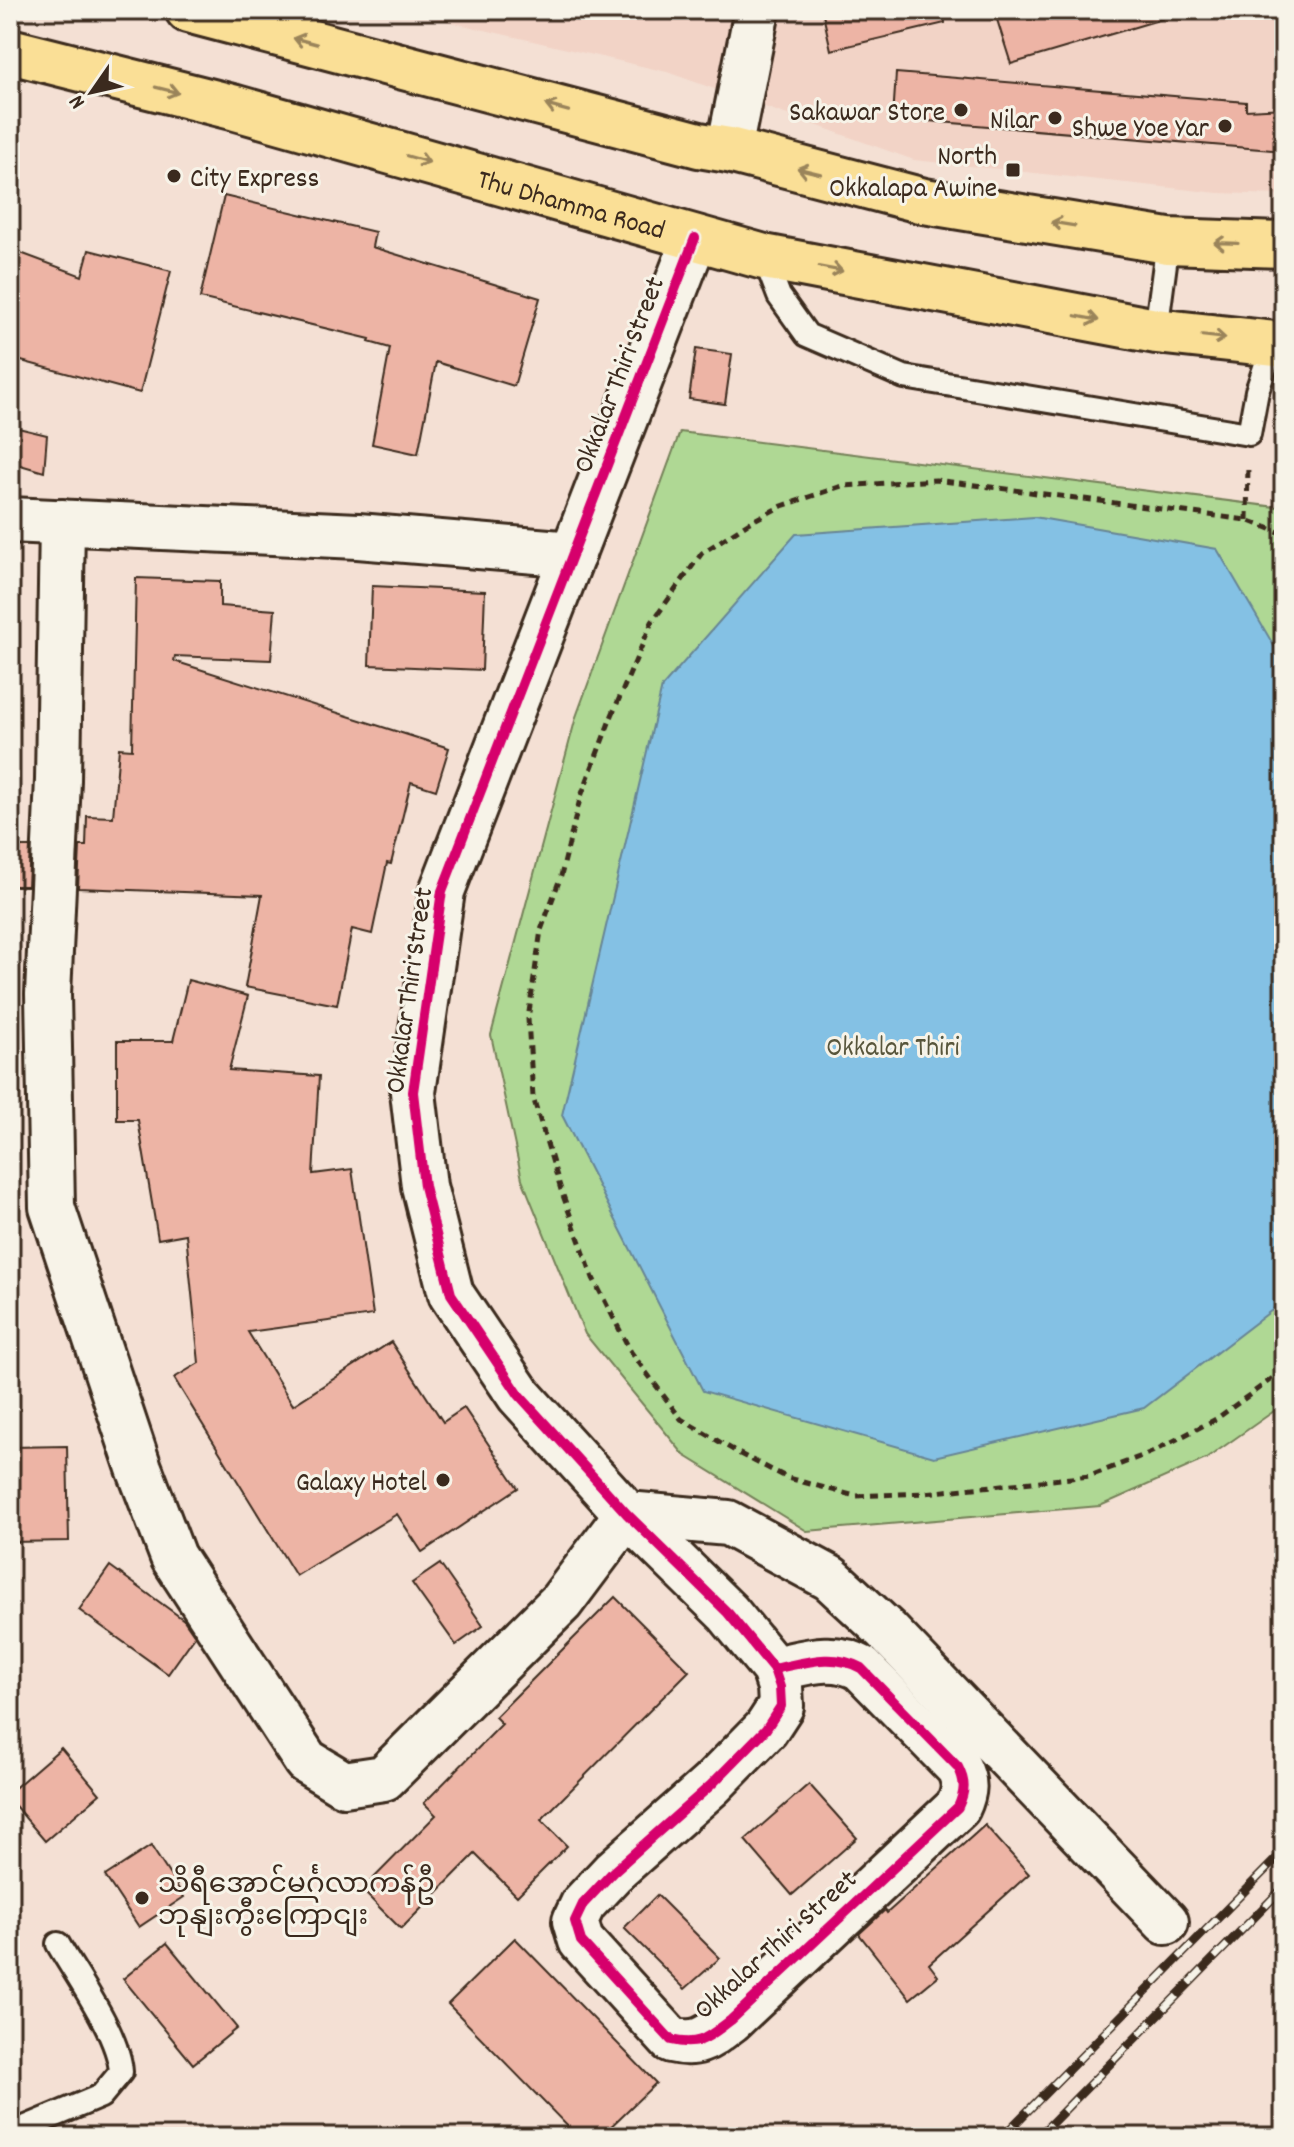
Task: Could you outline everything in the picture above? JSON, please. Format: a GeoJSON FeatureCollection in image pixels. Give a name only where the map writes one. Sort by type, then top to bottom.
{"type":"FeatureCollection","features":[{"type":"Feature","properties":{"kind":"main road"},"geometry":{"type":"LineString","coordinates":[[188,10],[924,201],[1168,241],[1284,245]]}},
{"type":"Feature","properties":{"kind":"main road","name":"Thu Dhamma Road"},"geometry":{"type":"LineString","coordinates":[[10,51],[236,108],[764,257],[1156,331],[1278,344]]}},
{"type":"Feature","properties":{"kind":"street"},"geometry":{"type":"LineString","coordinates":[[729,150],[757,10]]}},
{"type":"Feature","properties":{"kind":"street","name":"Okkalar Thiri Street"},"geometry":{"type":"LineString","coordinates":[[695,238],[442,891],[413,1092],[424,1186],[451,1294],[519,1395],[627,1514],[728,1613],[774,1669],[780,1687],[781,1706],[766,1729],[711,1785],[613,1872],[583,1904],[575,1921],[581,1941],[671,2040],[695,2043],[705,2040],[731,2020],[958,1807],[965,1792],[958,1767],[861,1668],[848,1660],[831,1658],[774,1669]]}},
{"type":"Feature","properties":{"kind":"street"},"geometry":{"type":"LineString","coordinates":[[10,520],[358,536],[573,554]]}},
{"type":"Feature","properties":{"kind":"street"},"geometry":{"type":"LineString","coordinates":[[62,522],[58,780],[48,994],[52,1207],[139,1468],[173,1557],[306,1761],[344,1784],[384,1778],[449,1717],[561,1602],[627,1514],[728,1523],[830,1578],[886,1630],[1166,1922]]}},
{"type":"Feature","properties":{"kind":"lane"},"geometry":{"type":"LineString","coordinates":[[1156,331],[1168,241]]}},
{"type":"Feature","properties":{"kind":"lane"},"geometry":{"type":"LineString","coordinates":[[764,257],[779,296],[807,335],[904,377],[1249,434],[1257,391],[1278,344]]}},
{"type":"Feature","properties":{"kind":"lane"},"geometry":{"type":"LineString","coordinates":[[10,2134],[101,2096],[121,2072],[120,2057],[58,1944]]}},
{"type":"Feature","properties":{"kind":"path"},"geometry":{"type":"LineString","coordinates":[[1247,520],[1249,434]]}},
{"type":"Feature","properties":{"kind":"path"},"geometry":{"type":"LineString","coordinates":[[1284,534],[1247,520],[936,480],[842,486],[782,506],[748,523],[702,553],[652,622],[580,799],[561,876],[541,930],[528,1019],[533,1097],[561,1190],[593,1278],[631,1352],[681,1419],[788,1478],[855,1496],[967,1490],[1090,1476],[1152,1452],[1216,1419],[1284,1370]]}},
{"type":"Feature","properties":{"kind":"shaded area"},"geometry":{"type":"Polygon","coordinates":[[[398,10],[1284,10],[1284,195],[1218,193],[914,160],[667,72],[398,10]]]}},
{"type":"Feature","properties":{"kind":"green space","name":"Okkalar Thiri"},"geometry":{"type":"Polygon","coordinates":[[[680,432],[1284,508],[1284,1404],[1206,1459],[1100,1506],[807,1531],[684,1455],[585,1334],[522,1179],[491,1035],[576,717],[680,432]]]}},
{"type":"Feature","properties":{"kind":"water","name":"Okkalar Thiri"},"geometry":{"type":"Polygon","coordinates":[[[1034,517],[1217,549],[1284,663],[1284,1301],[1144,1408],[934,1457],[703,1391],[562,1115],[662,687],[796,534],[1034,517]]]}},
{"type":"Feature","properties":{"kind":"building"},"geometry":{"type":"Polygon","coordinates":[[[822,10],[944,10],[945,23],[831,50],[822,10]]]}},
{"type":"Feature","properties":{"kind":"building"},"geometry":{"type":"Polygon","coordinates":[[[994,10],[1161,10],[1162,19],[1011,64],[994,10]]]}},
{"type":"Feature","properties":{"kind":"building"},"geometry":{"type":"Polygon","coordinates":[[[896,73],[1246,102],[1246,110],[1284,108],[1284,151],[893,118],[896,73]]]}},
{"type":"Feature","properties":{"kind":"building"},"geometry":{"type":"Polygon","coordinates":[[[224,196],[375,232],[372,247],[540,298],[514,386],[436,362],[418,454],[372,444],[390,348],[369,342],[370,339],[200,298],[224,196]]]}},
{"type":"Feature","properties":{"kind":"building"},"geometry":{"type":"Polygon","coordinates":[[[10,249],[82,276],[89,250],[171,271],[140,393],[10,358],[10,249]]]}},
{"type":"Feature","properties":{"kind":"building"},"geometry":{"type":"Polygon","coordinates":[[[696,349],[732,354],[725,404],[689,399],[696,349]]]}},
{"type":"Feature","properties":{"kind":"building"},"geometry":{"type":"Polygon","coordinates":[[[10,426],[47,435],[44,472],[10,462],[10,426]]]}},
{"type":"Feature","properties":{"kind":"building"},"geometry":{"type":"Polygon","coordinates":[[[136,578],[220,581],[220,606],[275,610],[271,660],[175,656],[174,661],[449,748],[436,790],[411,782],[391,864],[387,863],[372,934],[352,929],[337,1005],[245,987],[262,895],[78,888],[80,846],[86,846],[87,816],[113,817],[119,748],[132,749],[136,578]]]}},
{"type":"Feature","properties":{"kind":"building"},"geometry":{"type":"Polygon","coordinates":[[[372,586],[485,591],[482,670],[369,665],[372,586]]]}},
{"type":"Feature","properties":{"kind":"building"},"geometry":{"type":"Polygon","coordinates":[[[10,847],[30,847],[28,886],[10,886],[10,847]]]}},
{"type":"Feature","properties":{"kind":"building"},"geometry":{"type":"Polygon","coordinates":[[[188,980],[248,996],[229,1070],[319,1076],[313,1174],[352,1169],[373,1315],[248,1332],[293,1405],[391,1342],[443,1422],[464,1408],[518,1488],[422,1552],[397,1514],[296,1576],[174,1378],[199,1363],[186,1234],[158,1239],[138,1120],[117,1120],[117,1041],[173,1041],[188,980]]]}},
{"type":"Feature","properties":{"kind":"building"},"geometry":{"type":"Polygon","coordinates":[[[67,1446],[69,1541],[10,1542],[10,1447],[67,1446]]]}},
{"type":"Feature","properties":{"kind":"building"},"geometry":{"type":"Polygon","coordinates":[[[440,1564],[483,1626],[456,1645],[412,1583],[440,1564]]]}},
{"type":"Feature","properties":{"kind":"building"},"geometry":{"type":"Polygon","coordinates":[[[110,1566],[184,1620],[195,1636],[168,1674],[79,1610],[110,1566]]]}},
{"type":"Feature","properties":{"kind":"building"},"geometry":{"type":"Polygon","coordinates":[[[615,1597],[689,1671],[541,1820],[567,1846],[517,1896],[475,1854],[401,1929],[362,1890],[436,1815],[424,1803],[502,1724],[495,1717],[615,1597]]]}},
{"type":"Feature","properties":{"kind":"building"},"geometry":{"type":"Polygon","coordinates":[[[61,1748],[100,1794],[45,1841],[10,1800],[10,1792],[61,1748]]]}},
{"type":"Feature","properties":{"kind":"building"},"geometry":{"type":"Polygon","coordinates":[[[809,1784],[857,1838],[792,1895],[745,1840],[809,1784]]]}},
{"type":"Feature","properties":{"kind":"building"},"geometry":{"type":"Polygon","coordinates":[[[985,1825],[1029,1874],[929,1964],[938,1976],[910,1999],[859,1934],[885,1910],[887,1913],[985,1825]]]}},
{"type":"Feature","properties":{"kind":"building"},"geometry":{"type":"Polygon","coordinates":[[[151,1846],[184,1897],[139,1927],[105,1876],[151,1846]]]}},
{"type":"Feature","properties":{"kind":"building"},"geometry":{"type":"Polygon","coordinates":[[[657,1895],[720,1958],[685,1989],[624,1928],[657,1895]]]}},
{"type":"Feature","properties":{"kind":"building"},"geometry":{"type":"Polygon","coordinates":[[[515,1938],[656,2083],[600,2137],[578,2137],[448,2004],[515,1938]]]}},
{"type":"Feature","properties":{"kind":"building"},"geometry":{"type":"Polygon","coordinates":[[[167,1943],[237,2028],[193,2064],[123,1979],[167,1943]]]}},
{"type":"Feature","properties":{"kind":"railway"},"geometry":{"type":"LineString","coordinates":[[1002,2137],[1284,1851]]}},
{"type":"Feature","properties":{"kind":"railway"},"geometry":{"type":"LineString","coordinates":[[1038,2137],[1284,1887]]}},
{"type":"Feature","properties":{"kind":"cycle path"},"geometry":{"type":"LineString","coordinates":[[695,238],[442,891],[413,1092],[424,1186],[451,1294],[519,1395],[627,1514],[728,1613],[774,1669],[780,1687],[781,1706],[766,1729],[711,1785],[613,1872],[583,1904],[575,1921],[581,1941],[671,2040],[697,2041],[710,2036],[731,2020],[958,1807],[962,1797],[964,1787],[958,1767],[861,1668],[829,1660],[774,1669]]}},
{"type":"Feature","properties":{"kind":"place","name":"Sakawar Store"},"geometry":{"type":"Point","coordinates":[961,110]}},
{"type":"Feature","properties":{"kind":"place","name":"Nilar"},"geometry":{"type":"Point","coordinates":[1055,118]}},
{"type":"Feature","properties":{"kind":"place","name":"Shwe Yoe Yar"},"geometry":{"type":"Point","coordinates":[1225,126]}},
{"type":"Feature","properties":{"kind":"place","name":"North Okkalapa Awine"},"geometry":{"type":"Point","coordinates":[1013,170]}},
{"type":"Feature","properties":{"kind":"place","name":"City Express"},"geometry":{"type":"Point","coordinates":[174,176]}},
{"type":"Feature","properties":{"kind":"place","name":"Galaxy Hotel"},"geometry":{"type":"Point","coordinates":[443,1480]}},
{"type":"Feature","properties":{"kind":"place","name":"သိရီအောင်မင်္ဂလာကန်ဦ ဘုနျးကွီးကြောငျး"},"geometry":{"type":"Point","coordinates":[142,1898]}}]}
